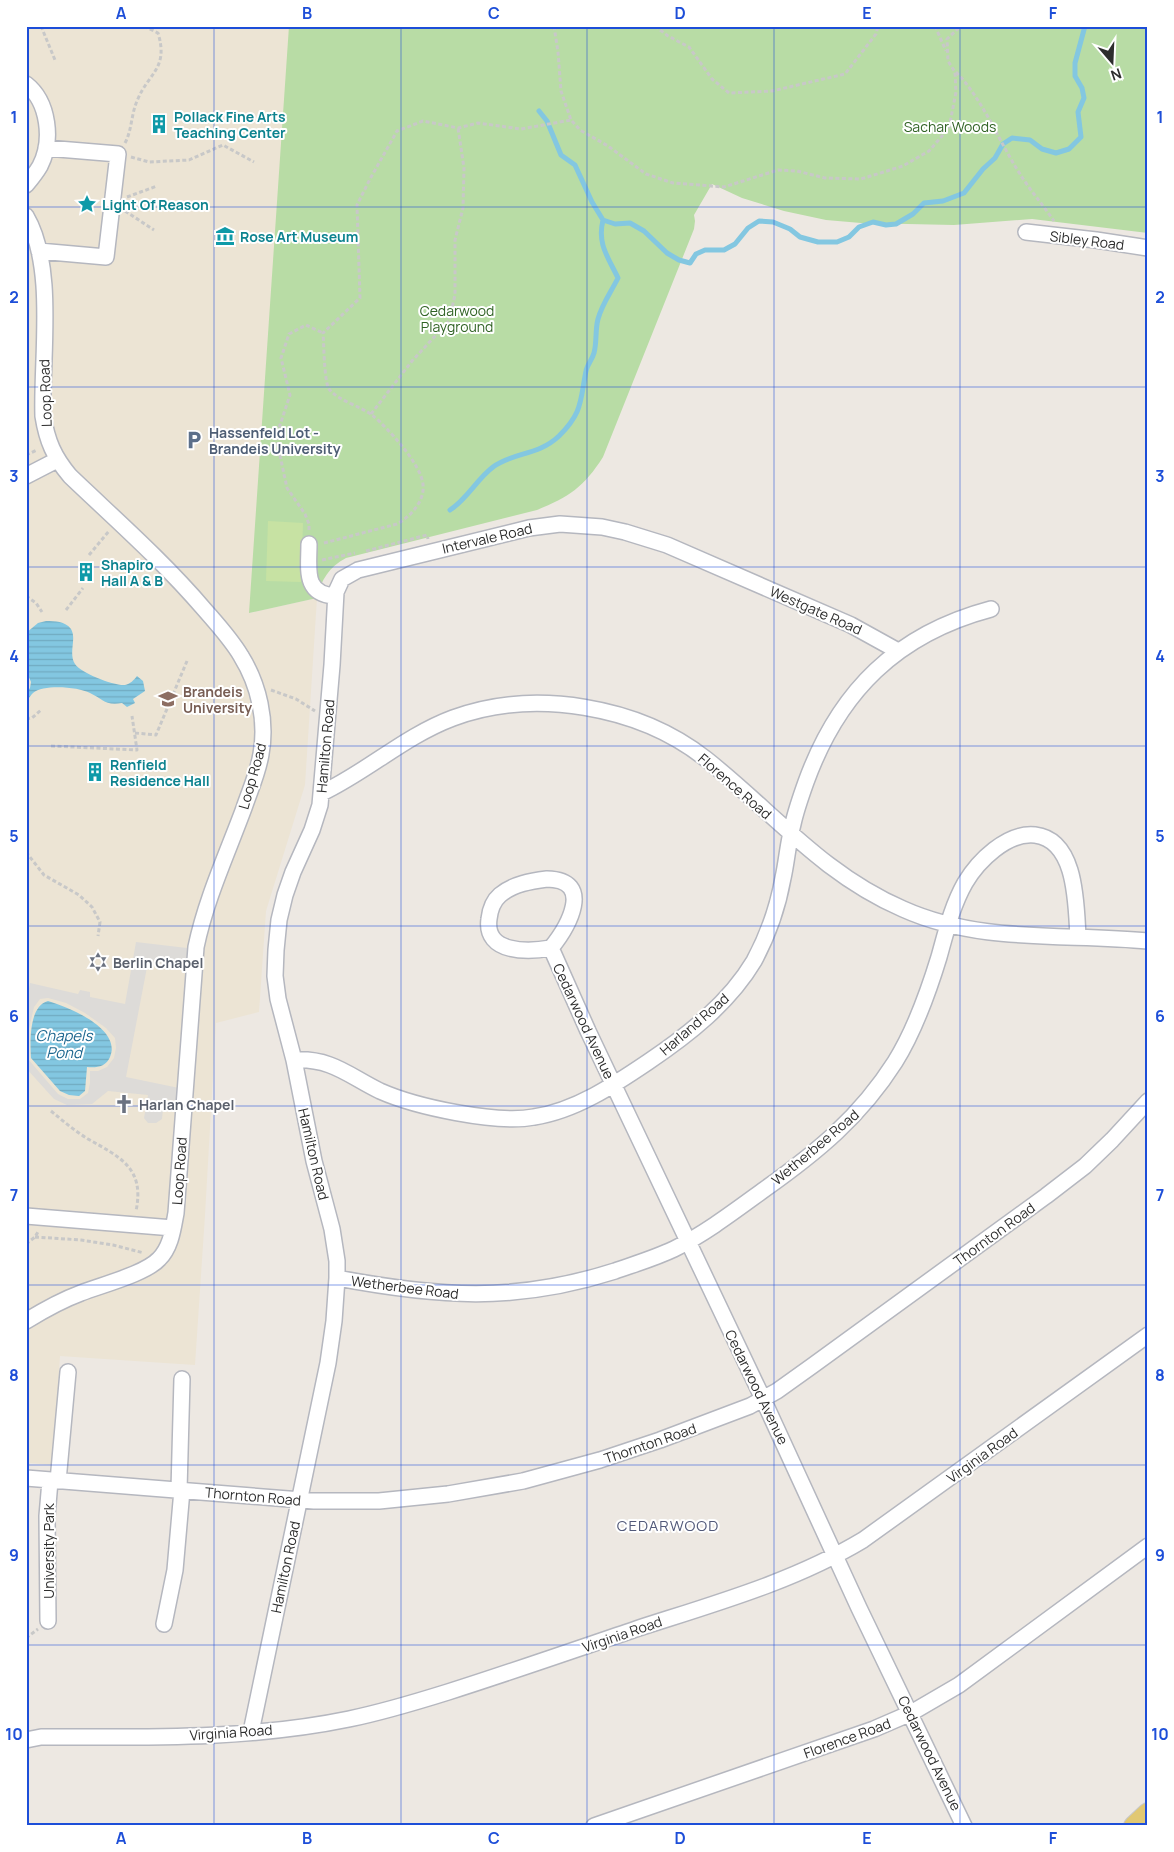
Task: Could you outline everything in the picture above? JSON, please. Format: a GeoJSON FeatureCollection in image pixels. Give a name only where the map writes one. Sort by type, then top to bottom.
{"type":"FeatureCollection","features":[{"type":"Feature","properties":{"kind":"main road"},"geometry":{"type":"LineString","coordinates":[[1134,1826],[1148,1813]]}},
{"type":"Feature","properties":{"kind":"street"},"geometry":{"type":"LineString","coordinates":[[26,84],[33,90],[40,101],[47,127],[46,148],[40,165],[26,185]]}},
{"type":"Feature","properties":{"kind":"street"},"geometry":{"type":"LineString","coordinates":[[39,251],[106,257],[118,154],[46,148]]}},
{"type":"Feature","properties":{"kind":"street","name":"Loop Road"},"geometry":{"type":"LineString","coordinates":[[26,216],[30,222],[39,251],[44,296],[43,416],[47,437],[57,460],[70,476],[182,583],[220,627],[242,656],[256,689],[261,706],[264,732],[261,755],[254,780],[210,896],[201,923],[196,947],[176,1213],[169,1244],[158,1260],[142,1270],[79,1294],[43,1310],[26,1321]]}},
{"type":"Feature","properties":{"kind":"street","name":"Sibley Road"},"geometry":{"type":"LineString","coordinates":[[1026,232],[1148,248]]}},
{"type":"Feature","properties":{"kind":"street"},"geometry":{"type":"LineString","coordinates":[[26,476],[57,460]]}},
{"type":"Feature","properties":{"kind":"street","name":"Intervale Road"},"geometry":{"type":"LineString","coordinates":[[342,579],[358,570],[504,533],[540,526],[560,524],[592,526],[637,535]]}},
{"type":"Feature","properties":{"kind":"street","name":"Westgate Road"},"geometry":{"type":"LineString","coordinates":[[637,535],[667,545],[851,625],[898,651]]}},
{"type":"Feature","properties":{"kind":"street"},"geometry":{"type":"LineString","coordinates":[[309,544],[309,571],[313,586],[321,594],[335,596]]}},
{"type":"Feature","properties":{"kind":"street","name":"Hamilton Road"},"geometry":{"type":"LineString","coordinates":[[251,1732],[330,1352],[337,1278],[337,1261],[332,1229],[311,1148],[294,1060],[278,999],[275,964],[277,935],[285,895],[315,822],[322,793],[335,596],[337,587],[342,579]]}},
{"type":"Feature","properties":{"kind":"street"},"geometry":{"type":"LineString","coordinates":[[898,651],[940,626],[965,616],[991,609]]}},
{"type":"Feature","properties":{"kind":"street","name":"Harland Road"},"geometry":{"type":"LineString","coordinates":[[294,1060],[314,1060],[330,1064],[381,1091],[413,1102],[454,1112],[522,1119],[546,1115],[576,1103],[614,1084],[653,1058],[688,1032],[722,1002],[745,974],[763,942],[772,918],[783,878],[790,834],[797,809],[810,773],[833,723],[862,683],[898,651]]}},
{"type":"Feature","properties":{"kind":"street","name":"Florence Road"},"geometry":{"type":"LineString","coordinates":[[322,793],[345,781],[414,736],[458,716],[487,708],[512,705],[577,706],[612,714],[638,723],[686,745],[715,766],[790,834],[836,870],[881,899],[919,916],[948,925],[1001,934],[1148,940]]}},
{"type":"Feature","properties":{"kind":"street","name":"Wetherbee Road"},"geometry":{"type":"LineString","coordinates":[[337,1278],[419,1292],[468,1295],[520,1292],[554,1287],[609,1272],[652,1258],[688,1241],[758,1194],[816,1151],[849,1122],[870,1099],[895,1062],[911,1031],[931,981],[960,893],[978,865],[996,849],[1017,837],[1034,835],[1044,837],[1053,842],[1065,858],[1073,882],[1078,937]]}},
{"type":"Feature","properties":{"kind":"street"},"geometry":{"type":"LineString","coordinates":[[547,879],[565,882],[574,896],[573,913],[565,929],[550,948],[518,950],[507,948],[496,941],[488,925],[495,899],[509,889],[525,883],[547,879]]}},
{"type":"Feature","properties":{"kind":"street","name":"Cedarwood Avenue"},"geometry":{"type":"LineString","coordinates":[[550,948],[964,1826]]}},
{"type":"Feature","properties":{"kind":"street","name":"Thornton Road"},"geometry":{"type":"LineString","coordinates":[[26,1478],[299,1500],[346,1502],[396,1500],[468,1492],[523,1481],[600,1460],[660,1440],[763,1400],[812,1366],[1085,1166],[1148,1101]]}},
{"type":"Feature","properties":{"kind":"street"},"geometry":{"type":"LineString","coordinates":[[26,1216],[173,1228]]}},
{"type":"Feature","properties":{"kind":"street","name":"Virginia Road"},"geometry":{"type":"LineString","coordinates":[[26,1740],[41,1737],[146,1737],[251,1732],[326,1723],[391,1709],[492,1678],[724,1600],[836,1556],[875,1533],[1148,1335]]}},
{"type":"Feature","properties":{"kind":"street","name":"University Park"},"geometry":{"type":"LineString","coordinates":[[48,1621],[47,1516],[54,1481],[68,1372]]}},
{"type":"Feature","properties":{"kind":"street"},"geometry":{"type":"LineString","coordinates":[[164,1624],[175,1570],[180,1490],[182,1379]]}},
{"type":"Feature","properties":{"kind":"street","name":"Florence Road"},"geometry":{"type":"LineString","coordinates":[[594,1826],[874,1729],[911,1713],[959,1685],[1148,1546]]}},
{"type":"Feature","properties":{"kind":"path"},"geometry":{"type":"LineString","coordinates":[[41,26],[55,60]]}},
{"type":"Feature","properties":{"kind":"path"},"geometry":{"type":"LineString","coordinates":[[144,26],[158,33],[161,44],[161,63],[137,101],[129,135],[118,154],[149,162],[189,160],[223,145],[254,162]]}},
{"type":"Feature","properties":{"kind":"path"},"geometry":{"type":"LineString","coordinates":[[554,26],[561,91],[571,120],[580,130],[608,146],[646,174],[673,183],[724,187],[778,170],[797,171],[825,178],[861,179],[903,166],[929,151],[949,128],[956,92],[955,72]]}},
{"type":"Feature","properties":{"kind":"path"},"geometry":{"type":"LineString","coordinates":[[655,26],[668,36],[689,47],[712,79],[730,93],[772,91],[845,74],[876,34],[878,26]]}},
{"type":"Feature","properties":{"kind":"path"},"geometry":{"type":"LineString","coordinates":[[936,26],[947,52]]}},
{"type":"Feature","properties":{"kind":"path"},"geometry":{"type":"LineString","coordinates":[[961,26],[947,39],[948,61],[972,92],[1020,174],[1066,236]]}},
{"type":"Feature","properties":{"kind":"path"},"geometry":{"type":"LineString","coordinates":[[323,333],[360,298],[357,205],[397,131],[423,121],[458,128],[478,123],[521,129],[571,120]]}},
{"type":"Feature","properties":{"kind":"path"},"geometry":{"type":"LineString","coordinates":[[371,414],[412,361],[449,320],[455,295],[454,240],[463,208],[464,168],[458,128]]}},
{"type":"Feature","properties":{"kind":"path"},"geometry":{"type":"LineString","coordinates":[[112,203],[157,186]]}},
{"type":"Feature","properties":{"kind":"path"},"geometry":{"type":"LineString","coordinates":[[112,203],[154,230]]}},
{"type":"Feature","properties":{"kind":"path"},"geometry":{"type":"LineString","coordinates":[[306,326],[323,333],[327,382],[330,390],[349,403],[371,414],[392,434],[415,464],[424,485],[422,498],[409,516],[397,524],[322,543],[309,544],[309,524],[305,514],[287,488],[276,437],[290,395],[281,358],[289,334],[306,326]]}},
{"type":"Feature","properties":{"kind":"path"},"geometry":{"type":"LineString","coordinates":[[90,555],[112,526]]}},
{"type":"Feature","properties":{"kind":"path"},"geometry":{"type":"LineString","coordinates":[[66,610],[83,588]]}},
{"type":"Feature","properties":{"kind":"path"},"geometry":{"type":"LineString","coordinates":[[26,596],[36,603],[42,612]]}},
{"type":"Feature","properties":{"kind":"path"},"geometry":{"type":"LineString","coordinates":[[135,733],[156,735],[187,661]]}},
{"type":"Feature","properties":{"kind":"path"},"geometry":{"type":"LineString","coordinates":[[256,689],[272,690],[296,699],[327,718]]}},
{"type":"Feature","properties":{"kind":"path"},"geometry":{"type":"LineString","coordinates":[[26,719],[32,718],[41,710]]}},
{"type":"Feature","properties":{"kind":"path"},"geometry":{"type":"LineString","coordinates":[[51,746],[137,750],[132,716]]}},
{"type":"Feature","properties":{"kind":"path"},"geometry":{"type":"LineString","coordinates":[[26,852],[44,875],[79,896],[92,907],[100,922],[98,936]]}},
{"type":"Feature","properties":{"kind":"path"},"geometry":{"type":"LineString","coordinates":[[51,1111],[88,1138],[110,1150],[130,1168],[138,1186],[137,1208],[133,1224]]}},
{"type":"Feature","properties":{"kind":"path"},"geometry":{"type":"LineString","coordinates":[[35,1237],[81,1240],[150,1254]]}},
{"type":"Feature","properties":{"kind":"shaded area","name":"Brandeis University"},"geometry":{"type":"Polygon","coordinates":[[[26,26],[338,26],[271,328],[250,613],[317,598],[305,785],[266,911],[259,1012],[216,1023],[195,1365],[60,1356],[53,1465],[30,1463],[26,1484],[26,26]]]}},
{"type":"Feature","properties":{"kind":"shaded area"},"geometry":{"type":"Polygon","coordinates":[[[136,942],[190,947],[188,967],[148,962],[126,1077],[179,1088],[178,1101],[164,1099],[162,1119],[156,1123],[148,1123],[144,1118],[148,1095],[108,1091],[92,1104],[67,1105],[54,1099],[26,1068],[26,1005],[30,983],[78,994],[80,990],[90,992],[90,997],[125,1004],[136,942]],[[48,998],[40,999],[34,1007],[29,1029],[28,1059],[58,1094],[68,1099],[80,1099],[88,1093],[90,1071],[98,1071],[107,1067],[114,1058],[115,1038],[106,1028],[85,1013],[66,1003],[48,998]]]}},
{"type":"Feature","properties":{"kind":"green space"},"geometry":{"type":"Polygon","coordinates":[[[289,26],[1148,26],[1148,233],[1032,219],[954,225],[861,223],[826,220],[784,211],[742,198],[712,184],[694,215],[694,229],[603,457],[582,484],[567,495],[537,510],[346,558],[330,570],[321,585],[317,598],[249,613],[289,26]]]}},
{"type":"Feature","properties":{"kind":"green space"},"geometry":{"type":"Polygon","coordinates":[[[268,521],[303,523],[301,582],[266,581],[268,521]]]}},
{"type":"Feature","properties":{"kind":"water"},"geometry":{"type":"Polygon","coordinates":[[[56,621],[69,626],[73,633],[73,660],[78,668],[98,678],[120,685],[129,684],[137,676],[143,681],[145,691],[133,699],[135,703],[127,707],[122,703],[108,703],[85,691],[61,687],[38,690],[26,702],[26,693],[30,688],[31,682],[26,670],[26,633],[38,623],[56,621]]]}},
{"type":"Feature","properties":{"kind":"water","name":"Chapels Pond"},"geometry":{"type":"Polygon","coordinates":[[[48,1001],[68,1008],[91,1021],[108,1037],[112,1047],[110,1057],[106,1063],[97,1067],[87,1067],[85,1091],[79,1096],[69,1095],[60,1091],[31,1058],[31,1034],[34,1017],[42,1004],[48,1001]]]}},
{"type":"Feature","properties":{"kind":"waterway"},"geometry":{"type":"LineString","coordinates":[[539,111],[547,121],[561,155],[575,165],[592,202],[603,220],[615,224],[630,223],[644,231],[667,253],[679,260],[690,263],[696,254],[705,250],[724,250],[735,244],[748,228],[759,221],[773,222],[790,229],[800,237],[818,242],[837,242],[849,237],[859,227],[873,222],[886,225],[896,224],[913,214],[924,203],[943,201],[964,193],[983,169],[995,158],[1003,144],[1012,138],[1030,140],[1042,149],[1056,153],[1069,149],[1081,137],[1078,112],[1084,98],[1082,88],[1075,76],[1075,63],[1085,26]]}},
{"type":"Feature","properties":{"kind":"waterway"},"geometry":{"type":"LineString","coordinates":[[450,510],[493,467],[501,462],[534,451],[551,442],[567,428],[577,413],[587,369],[594,353],[598,319],[604,303],[618,278],[602,243],[603,220]]}},
{"type":"Feature","properties":{"kind":"place","name":"Pollack Fine Arts Teaching Center"},"geometry":{"type":"Point","coordinates":[159,124]}},
{"type":"Feature","properties":{"kind":"place","name":"Light Of Reason"},"geometry":{"type":"Point","coordinates":[87,204]}},
{"type":"Feature","properties":{"kind":"place","name":"Rose Art Museum"},"geometry":{"type":"Point","coordinates":[225,236]}},
{"type":"Feature","properties":{"kind":"place","name":"Hassenfeld Lot - Brandeis University"},"geometry":{"type":"Point","coordinates":[194,440]}},
{"type":"Feature","properties":{"kind":"place","name":"Shapiro Hall A & B"},"geometry":{"type":"Point","coordinates":[86,572]}},
{"type":"Feature","properties":{"kind":"place","name":"Brandeis University"},"geometry":{"type":"Point","coordinates":[168,699]}},
{"type":"Feature","properties":{"kind":"place","name":"Renfield Residence Hall"},"geometry":{"type":"Point","coordinates":[95,772]}},
{"type":"Feature","properties":{"kind":"place","name":"Berlin Chapel"},"geometry":{"type":"Point","coordinates":[98,962]}},
{"type":"Feature","properties":{"kind":"place","name":"Harlan Chapel"},"geometry":{"type":"Point","coordinates":[124,1104]}},
{"type":"Feature","properties":{"kind":"district","name":"CEDARWOOD"},"geometry":{"type":"Point","coordinates":[668,1525]}},
{"type":"Feature","properties":{"kind":"park label","name":"Sachar Woods"},"geometry":{"type":"Point","coordinates":[950,126]}},
{"type":"Feature","properties":{"kind":"park label","name":"Cedarwood Playground"},"geometry":{"type":"Point","coordinates":[457,318]}}]}
